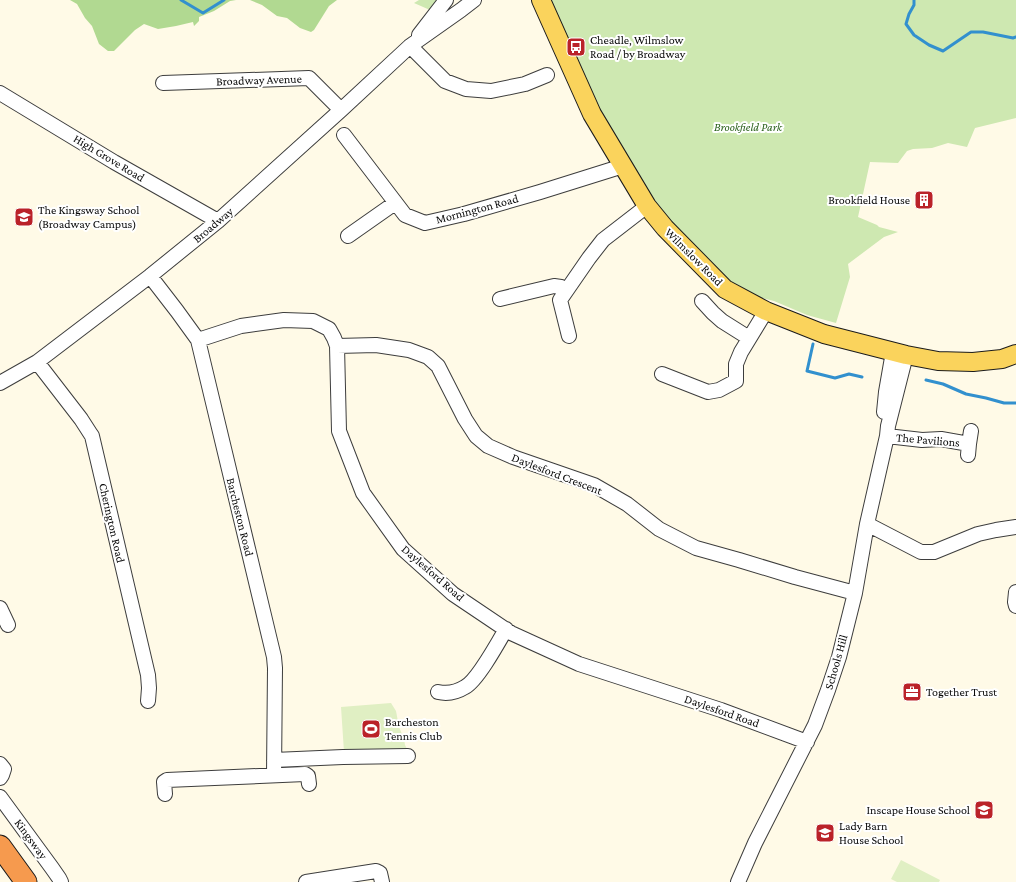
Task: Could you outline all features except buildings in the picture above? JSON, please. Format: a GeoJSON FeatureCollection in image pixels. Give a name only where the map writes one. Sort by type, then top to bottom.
{"type":"FeatureCollection","features":[{"type":"Feature","properties":{"kind":"highway"},"geometry":{"type":"LineString","coordinates":[[0,846],[26,882]]}},
{"type":"Feature","properties":{"kind":"highway"},"geometry":{"type":"LineString","coordinates":[[0,866],[11,882]]}},
{"type":"Feature","properties":{"kind":"main road","name":"Wilmslow Road"},"geometry":{"type":"LineString","coordinates":[[541,0],[592,114],[647,206],[665,228],[725,289],[766,310],[824,334],[830,341],[938,361],[987,361],[1016,354]]}},
{"type":"Feature","properties":{"kind":"street","name":"Broadway"},"geometry":{"type":"LineString","coordinates":[[410,46],[446,0]]}},
{"type":"Feature","properties":{"kind":"street","name":"Broadway"},"geometry":{"type":"LineString","coordinates":[[0,384],[37,362],[150,276],[218,221],[410,46],[474,0]]}},
{"type":"Feature","properties":{"kind":"street"},"geometry":{"type":"LineString","coordinates":[[410,46],[445,81],[466,89],[491,91],[525,84],[547,75]]}},
{"type":"Feature","properties":{"kind":"street","name":"Broadway Avenue"},"geometry":{"type":"LineString","coordinates":[[163,84],[309,78],[341,110]]}},
{"type":"Feature","properties":{"kind":"street","name":"High Grove Road"},"geometry":{"type":"LineString","coordinates":[[0,93],[114,162],[218,221]]}},
{"type":"Feature","properties":{"kind":"street","name":"Mornington Road"},"geometry":{"type":"LineString","coordinates":[[344,135],[405,215],[426,223],[532,195],[624,166]]}},
{"type":"Feature","properties":{"kind":"street"},"geometry":{"type":"LineString","coordinates":[[348,236],[395,203]]}},
{"type":"Feature","properties":{"kind":"street"},"geometry":{"type":"LineString","coordinates":[[569,336],[560,300],[603,240],[647,206]]}},
{"type":"Feature","properties":{"kind":"street","name":"Barcheston Road"},"geometry":{"type":"LineString","coordinates":[[150,276],[198,340],[274,657],[274,775]]}},
{"type":"Feature","properties":{"kind":"street"},"geometry":{"type":"LineString","coordinates":[[500,299],[554,286],[567,290]]}},
{"type":"Feature","properties":{"kind":"street"},"geometry":{"type":"LineString","coordinates":[[702,301],[722,321],[749,338]]}},
{"type":"Feature","properties":{"kind":"street"},"geometry":{"type":"LineString","coordinates":[[662,374],[708,392],[740,385],[736,364],[741,352],[766,310]]}},
{"type":"Feature","properties":{"kind":"street","name":"Daylesford Road"},"geometry":{"type":"LineString","coordinates":[[198,340],[242,326],[284,320],[313,321],[329,329],[337,346],[339,431],[363,493],[403,549],[453,594],[511,633],[579,664],[722,710],[807,742]]}},
{"type":"Feature","properties":{"kind":"street","name":"Daylesford Crescent"},"geometry":{"type":"LineString","coordinates":[[337,346],[376,345],[409,350],[428,357],[438,366],[465,419],[476,436],[488,446],[513,457],[594,485],[627,504],[659,529],[696,548],[855,593]]}},
{"type":"Feature","properties":{"kind":"street","name":"Schools Hill"},"geometry":{"type":"LineString","coordinates":[[738,882],[755,843],[807,742],[820,713],[839,657],[855,593],[867,524],[887,431],[884,413],[886,392],[899,354]]}},
{"type":"Feature","properties":{"kind":"street","name":"Cherington Road"},"geometry":{"type":"LineString","coordinates":[[37,362],[85,424],[92,436],[148,675],[148,701]]}},
{"type":"Feature","properties":{"kind":"street","name":"The Pavilions"},"geometry":{"type":"LineString","coordinates":[[887,431],[922,440],[941,439],[970,443]]}},
{"type":"Feature","properties":{"kind":"street"},"geometry":{"type":"LineString","coordinates":[[867,524],[921,552],[934,552],[978,534],[1016,528]]}},
{"type":"Feature","properties":{"kind":"street"},"geometry":{"type":"LineString","coordinates":[[1016,592],[1016,606]]}},
{"type":"Feature","properties":{"kind":"street"},"geometry":{"type":"LineString","coordinates":[[0,608],[8,625]]}},
{"type":"Feature","properties":{"kind":"street"},"geometry":{"type":"LineString","coordinates":[[438,692],[445,694],[466,687],[482,669],[506,629]]}},
{"type":"Feature","properties":{"kind":"street"},"geometry":{"type":"LineString","coordinates":[[274,760],[408,756]]}},
{"type":"Feature","properties":{"kind":"street"},"geometry":{"type":"LineString","coordinates":[[0,764],[4,769],[0,778]]}},
{"type":"Feature","properties":{"kind":"street"},"geometry":{"type":"LineString","coordinates":[[165,794],[164,782],[167,780],[305,774],[308,776],[308,784]]}},
{"type":"Feature","properties":{"kind":"street","name":"Kingsway"},"geometry":{"type":"LineString","coordinates":[[0,797],[52,868],[60,882]]}},
{"type":"Feature","properties":{"kind":"street"},"geometry":{"type":"LineString","coordinates":[[306,882],[379,876]]}},
{"type":"Feature","properties":{"kind":"green space"},"geometry":{"type":"Polygon","coordinates":[[[70,0],[236,0],[230,1],[214,11],[199,17],[199,21],[194,26],[193,22],[158,29],[144,24],[135,30],[114,51],[108,51],[99,44],[92,26],[85,18],[77,4],[70,0]]]}},
{"type":"Feature","properties":{"kind":"green space"},"geometry":{"type":"Polygon","coordinates":[[[250,0],[337,0],[329,6],[314,30],[311,32],[300,28],[287,18],[277,16],[262,5],[250,0]]]}},
{"type":"Feature","properties":{"kind":"green space"},"geometry":{"type":"Polygon","coordinates":[[[419,0],[440,0],[430,10],[414,3],[419,0]]]}},
{"type":"Feature","properties":{"kind":"green space","name":"Brookfield Park"},"geometry":{"type":"Polygon","coordinates":[[[541,0],[1016,0],[1016,118],[975,128],[967,147],[948,143],[932,148],[913,149],[907,151],[898,163],[870,162],[858,217],[879,227],[898,232],[884,237],[848,264],[850,277],[836,323],[807,315],[774,301],[725,289],[647,206],[541,0]]]}},
{"type":"Feature","properties":{"kind":"green space","name":"Barcheston Tennis Club"},"geometry":{"type":"Polygon","coordinates":[[[391,703],[396,711],[399,727],[407,751],[344,752],[341,707],[391,703]]]}},
{"type":"Feature","properties":{"kind":"green space"},"geometry":{"type":"Polygon","coordinates":[[[901,860],[940,880],[939,882],[897,882],[891,879],[901,860]]]}},
{"type":"Feature","properties":{"kind":"waterway"},"geometry":{"type":"LineString","coordinates":[[181,0],[203,13],[224,0]]}},
{"type":"Feature","properties":{"kind":"waterway"},"geometry":{"type":"LineString","coordinates":[[914,0],[914,5],[906,24],[914,35],[929,45],[943,51],[971,32],[983,32],[1013,38],[1016,37]]}},
{"type":"Feature","properties":{"kind":"waterway"},"geometry":{"type":"LineString","coordinates":[[813,344],[807,371],[835,378],[849,374],[862,377]]}},
{"type":"Feature","properties":{"kind":"waterway"},"geometry":{"type":"LineString","coordinates":[[926,380],[943,384],[966,394],[1004,403],[1016,403]]}},
{"type":"Feature","properties":{"kind":"place","name":"Cheadle, Wilmslow Road / by Broadway"},"geometry":{"type":"Point","coordinates":[576,47]}},
{"type":"Feature","properties":{"kind":"place","name":"Brookfield House"},"geometry":{"type":"Point","coordinates":[924,200]}},
{"type":"Feature","properties":{"kind":"place","name":"The Kingsway School (Broadway Campus)"},"geometry":{"type":"Point","coordinates":[24,217]}},
{"type":"Feature","properties":{"kind":"place","name":"Together Trust"},"geometry":{"type":"Point","coordinates":[912,692]}},
{"type":"Feature","properties":{"kind":"place","name":"Barcheston Tennis Club"},"geometry":{"type":"Point","coordinates":[371,729]}},
{"type":"Feature","properties":{"kind":"place","name":"Inscape House School"},"geometry":{"type":"Point","coordinates":[984,810]}},
{"type":"Feature","properties":{"kind":"place","name":"Lady Barn House School"},"geometry":{"type":"Point","coordinates":[825,833]}}]}
